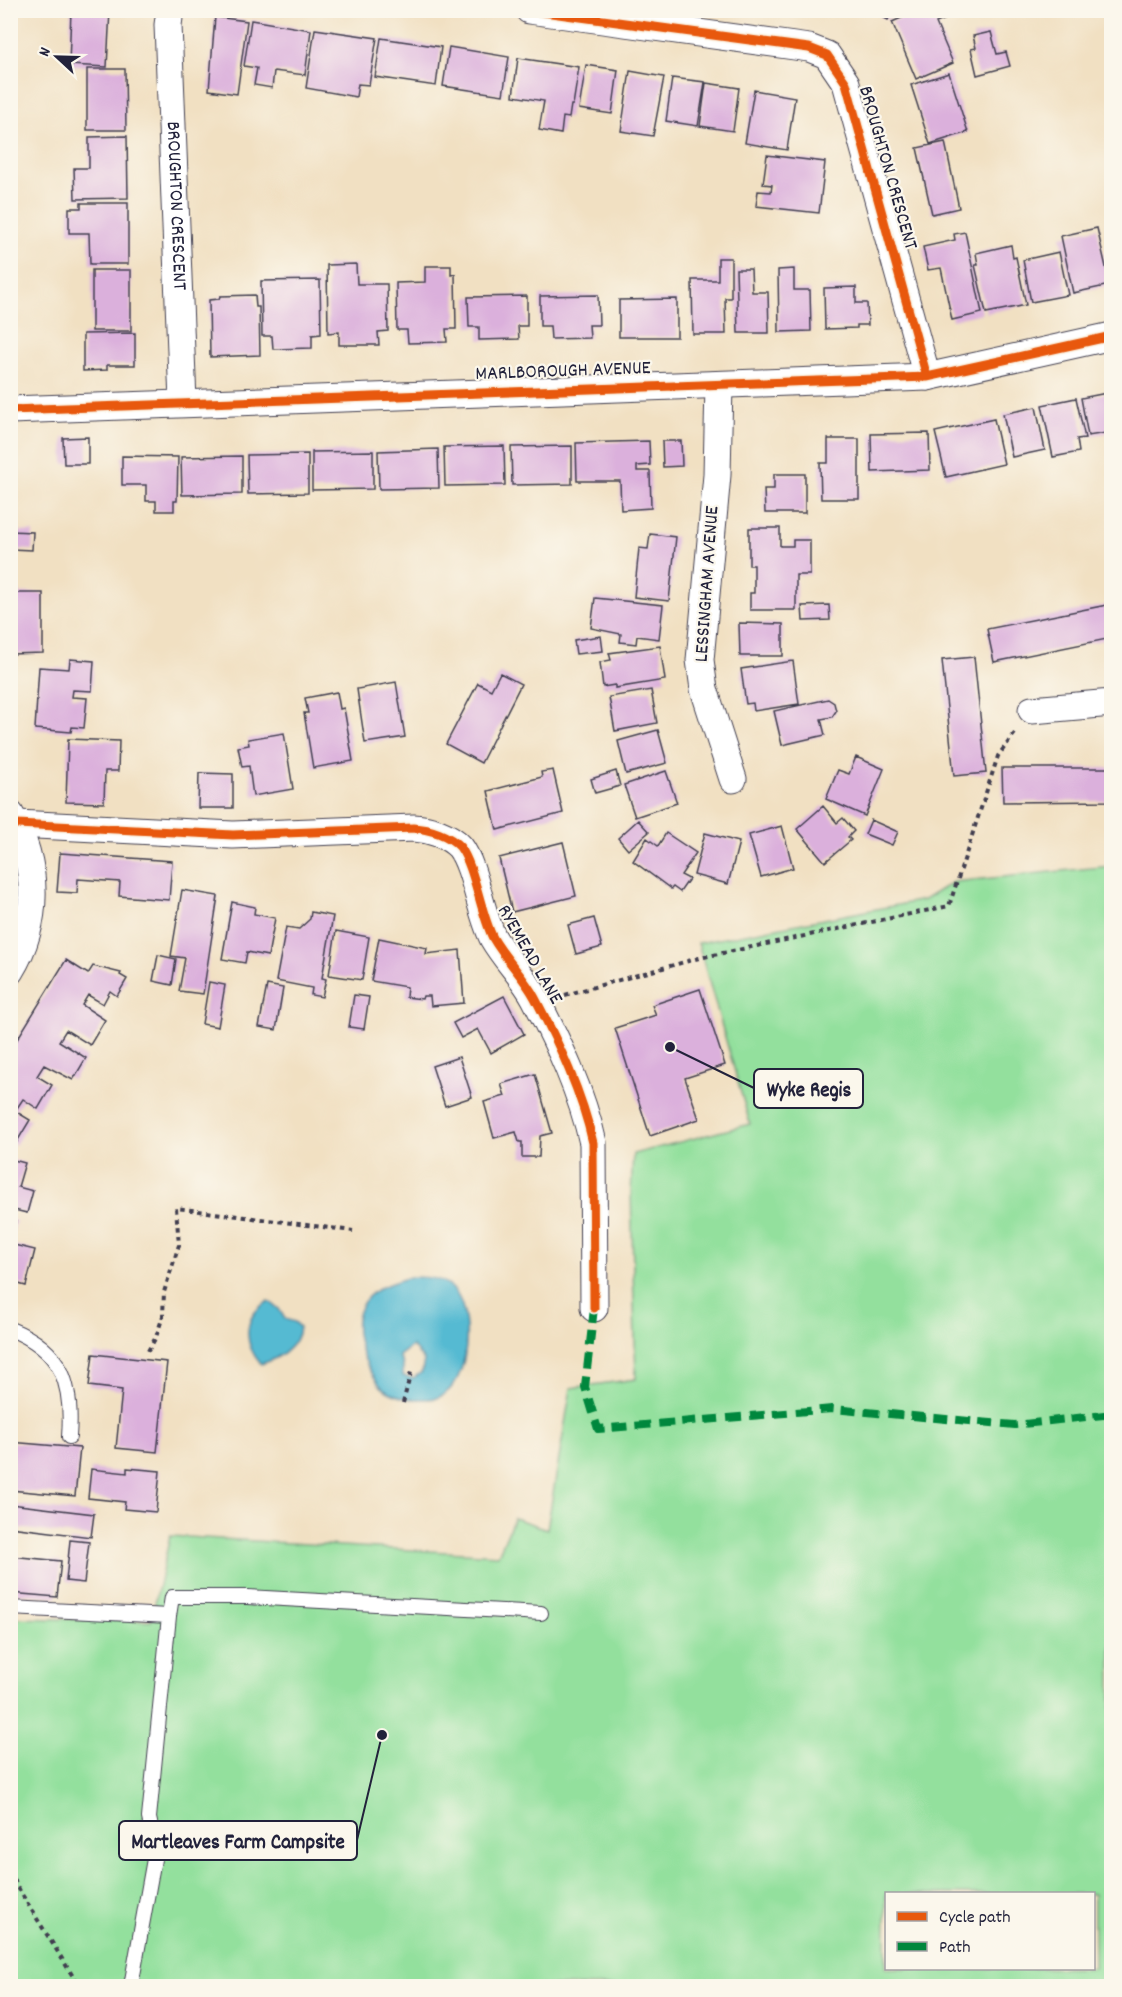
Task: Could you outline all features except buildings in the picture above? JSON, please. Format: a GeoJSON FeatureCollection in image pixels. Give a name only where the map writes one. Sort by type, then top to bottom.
{"type":"FeatureCollection","features":[{"type":"Feature","properties":{"kind":"street","name":"BROUGHTON CRESCENT"},"geometry":{"type":"LineString","coordinates":[[170,10],[168,26],[183,402]]}},
{"type":"Feature","properties":{"kind":"street","name":"BROUGHTON CRESCENT"},"geometry":{"type":"LineString","coordinates":[[529,10],[809,48],[827,55],[846,83],[927,378]]}},
{"type":"Feature","properties":{"kind":"street","name":"MARLBOROUGH AVENUE"},"geometry":{"type":"LineString","coordinates":[[10,410],[183,402],[927,378],[1112,336]]}},
{"type":"Feature","properties":{"kind":"street","name":"LESSINGHAM AVENUE"},"geometry":{"type":"LineString","coordinates":[[719,385],[717,474],[700,660],[704,689],[733,779]]}},
{"type":"Feature","properties":{"kind":"street"},"geometry":{"type":"LineString","coordinates":[[1032,710],[1112,703]]}},
{"type":"Feature","properties":{"kind":"street"},"geometry":{"type":"LineString","coordinates":[[10,971],[24,941],[33,897],[32,871],[27,846],[14,819]]}},
{"type":"Feature","properties":{"kind":"street","name":"RYEMEAD LANE"},"geometry":{"type":"LineString","coordinates":[[14,819],[232,835],[414,828],[436,832],[455,842],[462,850],[494,938],[535,997],[580,1096],[593,1143],[594,1308]]}},
{"type":"Feature","properties":{"kind":"lane"},"geometry":{"type":"LineString","coordinates":[[10,1329],[40,1345],[57,1365],[67,1384],[71,1404],[69,1437]]}},
{"type":"Feature","properties":{"kind":"lane"},"geometry":{"type":"LineString","coordinates":[[131,1986],[154,1858],[155,1845],[148,1818],[172,1597],[247,1597],[541,1613]]}},
{"type":"Feature","properties":{"kind":"lane"},"geometry":{"type":"LineString","coordinates":[[10,1608],[169,1616]]}},
{"type":"Feature","properties":{"kind":"path"},"geometry":{"type":"LineString","coordinates":[[541,1011],[563,995],[699,958],[949,906],[998,756],[1032,710]]}},
{"type":"Feature","properties":{"kind":"path"},"geometry":{"type":"LineString","coordinates":[[147,1351],[156,1337],[163,1316],[164,1292],[179,1245],[176,1208],[353,1231]]}},
{"type":"Feature","properties":{"kind":"path"},"geometry":{"type":"LineString","coordinates":[[403,1403],[411,1372]]}},
{"type":"Feature","properties":{"kind":"path"},"geometry":{"type":"LineString","coordinates":[[10,1871],[79,1986]]}},
{"type":"Feature","properties":{"kind":"green space"},"geometry":{"type":"Polygon","coordinates":[[[1111,866],[1111,1986],[11,1986],[11,1618],[151,1621],[170,1536],[498,1555],[514,1518],[547,1529],[571,1388],[636,1379],[631,1192],[633,1154],[750,1124],[698,943],[924,900],[953,882],[1111,866]]]}},
{"type":"Feature","properties":{"kind":"water"},"geometry":{"type":"Polygon","coordinates":[[[410,1277],[433,1278],[449,1285],[460,1300],[464,1314],[466,1347],[458,1378],[450,1390],[436,1398],[411,1399],[385,1390],[371,1372],[357,1333],[360,1308],[368,1297],[380,1288],[410,1277]],[[412,1346],[399,1356],[403,1365],[403,1376],[413,1378],[422,1372],[424,1360],[412,1346]]]}},
{"type":"Feature","properties":{"kind":"water"},"geometry":{"type":"Polygon","coordinates":[[[269,1301],[279,1309],[285,1319],[294,1322],[299,1327],[295,1341],[286,1351],[261,1364],[251,1347],[248,1330],[254,1314],[269,1301]]]}},
{"type":"Feature","properties":{"kind":"marked path"},"geometry":{"type":"LineString","coordinates":[[594,1308],[585,1387],[598,1429],[832,1409],[1015,1425],[1112,1414]]}},
{"type":"Feature","properties":{"kind":"cycle path"},"geometry":{"type":"LineString","coordinates":[[529,10],[809,48],[827,55],[846,83],[927,377]]}},
{"type":"Feature","properties":{"kind":"cycle path"},"geometry":{"type":"LineString","coordinates":[[10,410],[927,377],[1112,336]]}},
{"type":"Feature","properties":{"kind":"cycle path"},"geometry":{"type":"LineString","coordinates":[[17,824],[233,835],[414,828],[439,833],[456,843],[470,866],[484,916],[493,938],[531,990],[561,1051],[583,1106],[593,1143],[594,1308]]}},
{"type":"Feature","properties":{"kind":"place","name":"Wyke Regis"},"geometry":{"type":"Point","coordinates":[670,1047]}},
{"type":"Feature","properties":{"kind":"place","name":"Martleaves Farm Campsite"},"geometry":{"type":"Point","coordinates":[382,1735]}}]}
